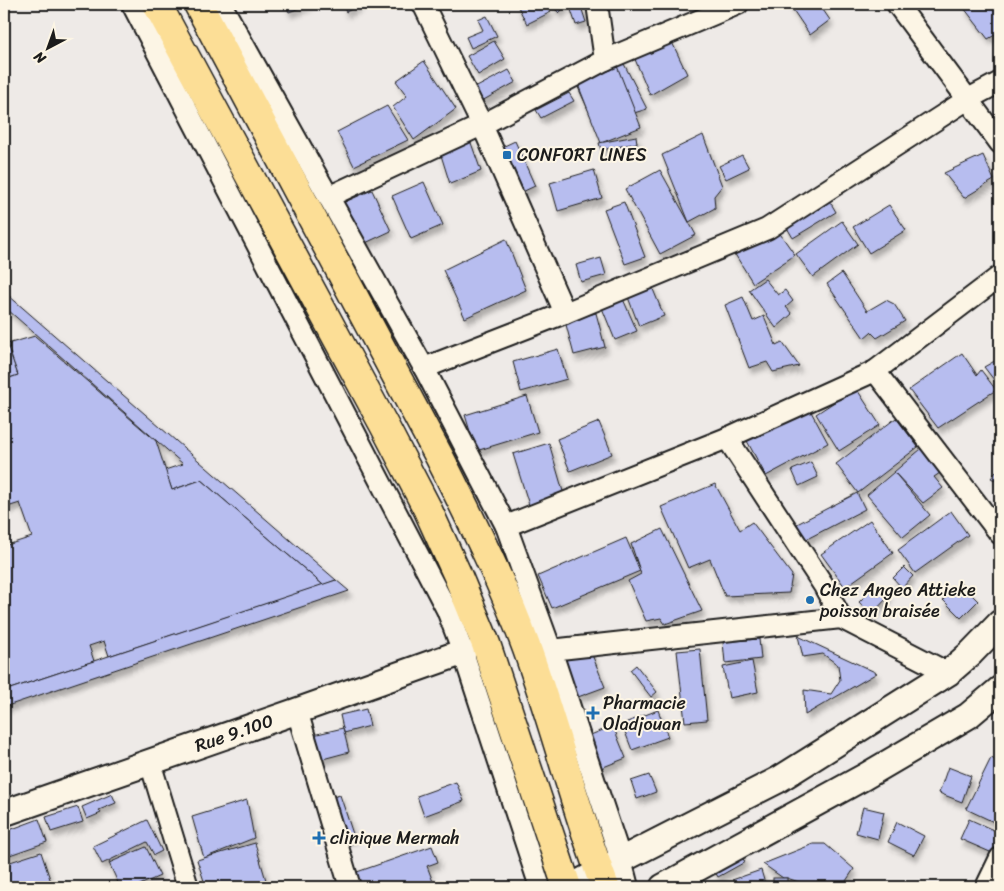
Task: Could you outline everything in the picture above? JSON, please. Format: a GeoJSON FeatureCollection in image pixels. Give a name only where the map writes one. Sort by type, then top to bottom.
{"type":"FeatureCollection","features":[{"type":"Feature","properties":{"kind":"highway"},"geometry":{"type":"LineString","coordinates":[[157,4],[427,508],[486,644],[567,887]]}},
{"type":"Feature","properties":{"kind":"highway"},"geometry":{"type":"LineString","coordinates":[[198,4],[440,458],[470,518],[527,648],[608,873]]}},
{"type":"Feature","properties":{"kind":"street"},"geometry":{"type":"LineString","coordinates":[[132,4],[447,610],[463,652],[540,887]]}},
{"type":"Feature","properties":{"kind":"street"},"geometry":{"type":"LineString","coordinates":[[221,4],[424,368],[506,526],[551,650],[608,873],[628,887]]}},
{"type":"Feature","properties":{"kind":"street"},"geometry":{"type":"LineString","coordinates":[[423,4],[482,125],[565,312]]}},
{"type":"Feature","properties":{"kind":"street"},"geometry":{"type":"LineString","coordinates":[[597,4],[605,60]]}},
{"type":"Feature","properties":{"kind":"street"},"geometry":{"type":"LineString","coordinates":[[328,197],[482,125],[605,60],[738,4]]}},
{"type":"Feature","properties":{"kind":"street"},"geometry":{"type":"LineString","coordinates":[[897,4],[1000,143]]}},
{"type":"Feature","properties":{"kind":"street"},"geometry":{"type":"LineString","coordinates":[[424,368],[767,229],[968,99],[1000,82]]}},
{"type":"Feature","properties":{"kind":"street"},"geometry":{"type":"LineString","coordinates":[[506,526],[727,438],[875,371],[1000,276]]}},
{"type":"Feature","properties":{"kind":"street"},"geometry":{"type":"LineString","coordinates":[[875,371],[1000,534]]}},
{"type":"Feature","properties":{"kind":"street"},"geometry":{"type":"LineString","coordinates":[[727,438],[824,586],[841,618]]}},
{"type":"Feature","properties":{"kind":"street"},"geometry":{"type":"LineString","coordinates":[[551,650],[841,618],[948,673]]}},
{"type":"Feature","properties":{"kind":"street"},"geometry":{"type":"LineString","coordinates":[[571,887],[608,873],[778,780],[948,673],[971,653],[1000,623]]}},
{"type":"Feature","properties":{"kind":"street","name":"Rue 9.100"},"geometry":{"type":"LineString","coordinates":[[4,812],[463,652]]}},
{"type":"Feature","properties":{"kind":"street"},"geometry":{"type":"LineString","coordinates":[[663,887],[864,778],[968,716],[998,693]]}},
{"type":"Feature","properties":{"kind":"street"},"geometry":{"type":"LineString","coordinates":[[298,711],[350,887]]}},
{"type":"Feature","properties":{"kind":"street"},"geometry":{"type":"LineString","coordinates":[[150,762],[188,887]]}},
{"type":"Feature","properties":{"kind":"street"},"geometry":{"type":"LineString","coordinates":[[992,885],[1000,858]]}},
{"type":"Feature","properties":{"kind":"building"},"geometry":{"type":"Polygon","coordinates":[[[285,4],[310,4],[289,12],[285,4]]]}},
{"type":"Feature","properties":{"kind":"building"},"geometry":{"type":"Polygon","coordinates":[[[342,4],[361,4],[346,12],[342,4]]]}},
{"type":"Feature","properties":{"kind":"building"},"geometry":{"type":"Polygon","coordinates":[[[543,4],[551,12],[527,24],[517,5],[543,4]]]}},
{"type":"Feature","properties":{"kind":"building"},"geometry":{"type":"Polygon","coordinates":[[[550,4],[568,4],[559,13],[550,4]]]}},
{"type":"Feature","properties":{"kind":"building"},"geometry":{"type":"Polygon","coordinates":[[[569,4],[580,4],[586,22],[576,25],[569,4]]]}},
{"type":"Feature","properties":{"kind":"building"},"geometry":{"type":"Polygon","coordinates":[[[789,4],[819,4],[830,20],[810,35],[789,4]]]}},
{"type":"Feature","properties":{"kind":"building"},"geometry":{"type":"Polygon","coordinates":[[[970,4],[1000,4],[1000,32],[988,39],[964,8],[970,4]]]}},
{"type":"Feature","properties":{"kind":"building"},"geometry":{"type":"Polygon","coordinates":[[[487,16],[497,36],[471,48],[466,37],[483,30],[478,20],[487,16]]]}},
{"type":"Feature","properties":{"kind":"building"},"geometry":{"type":"Polygon","coordinates":[[[671,40],[687,74],[650,95],[634,57],[671,40]]]}},
{"type":"Feature","properties":{"kind":"building"},"geometry":{"type":"Polygon","coordinates":[[[494,41],[505,59],[478,75],[467,56],[494,41]]]}},
{"type":"Feature","properties":{"kind":"building"},"geometry":{"type":"Polygon","coordinates":[[[622,60],[647,109],[595,125],[577,85],[622,60]]]}},
{"type":"Feature","properties":{"kind":"building"},"geometry":{"type":"Polygon","coordinates":[[[424,61],[456,109],[414,140],[393,107],[407,96],[396,81],[424,61]]]}},
{"type":"Feature","properties":{"kind":"building"},"geometry":{"type":"Polygon","coordinates":[[[617,66],[641,127],[601,143],[577,82],[617,66]]]}},
{"type":"Feature","properties":{"kind":"building"},"geometry":{"type":"Polygon","coordinates":[[[509,70],[516,82],[480,102],[473,89],[509,70]]]}},
{"type":"Feature","properties":{"kind":"building"},"geometry":{"type":"Polygon","coordinates":[[[569,93],[574,101],[541,118],[536,110],[569,93]]]}},
{"type":"Feature","properties":{"kind":"building"},"geometry":{"type":"Polygon","coordinates":[[[387,106],[408,140],[354,166],[337,132],[387,106]]]}},
{"type":"Feature","properties":{"kind":"building"},"geometry":{"type":"Polygon","coordinates":[[[703,135],[722,186],[714,196],[715,208],[689,222],[662,155],[703,135]]]}},
{"type":"Feature","properties":{"kind":"building"},"geometry":{"type":"Polygon","coordinates":[[[636,136],[637,143],[601,150],[599,143],[636,136]]]}},
{"type":"Feature","properties":{"kind":"building"},"geometry":{"type":"Polygon","coordinates":[[[470,140],[481,171],[450,184],[440,152],[470,140]]]}},
{"type":"Feature","properties":{"kind":"building"},"geometry":{"type":"Polygon","coordinates":[[[515,141],[535,186],[520,193],[500,148],[515,141]]]}},
{"type":"Feature","properties":{"kind":"building"},"geometry":{"type":"Polygon","coordinates":[[[742,155],[749,168],[726,179],[719,166],[742,155]]]}},
{"type":"Feature","properties":{"kind":"building"},"geometry":{"type":"Polygon","coordinates":[[[983,155],[994,180],[964,198],[944,173],[983,155]]]}},
{"type":"Feature","properties":{"kind":"building"},"geometry":{"type":"Polygon","coordinates":[[[594,170],[602,198],[558,211],[550,183],[594,170]]]}},
{"type":"Feature","properties":{"kind":"building"},"geometry":{"type":"Polygon","coordinates":[[[660,170],[696,235],[660,254],[625,189],[660,170]]]}},
{"type":"Feature","properties":{"kind":"building"},"geometry":{"type":"Polygon","coordinates":[[[424,182],[443,225],[411,239],[392,196],[424,182]]]}},
{"type":"Feature","properties":{"kind":"building"},"geometry":{"type":"Polygon","coordinates":[[[372,190],[391,231],[357,247],[338,205],[372,190]]]}},
{"type":"Feature","properties":{"kind":"building"},"geometry":{"type":"Polygon","coordinates":[[[829,200],[836,212],[793,238],[786,226],[829,200]]]}},
{"type":"Feature","properties":{"kind":"building"},"geometry":{"type":"Polygon","coordinates":[[[624,202],[645,257],[625,264],[604,209],[624,202]]]}},
{"type":"Feature","properties":{"kind":"building"},"geometry":{"type":"Polygon","coordinates":[[[889,205],[906,230],[869,253],[853,227],[889,205]]]}},
{"type":"Feature","properties":{"kind":"building"},"geometry":{"type":"Polygon","coordinates":[[[842,221],[858,244],[813,277],[796,254],[842,221]]]}},
{"type":"Feature","properties":{"kind":"building"},"geometry":{"type":"Polygon","coordinates":[[[776,228],[795,255],[753,283],[731,248],[776,228]]]}},
{"type":"Feature","properties":{"kind":"building"},"geometry":{"type":"Polygon","coordinates":[[[506,239],[526,290],[465,318],[443,270],[506,239]]]}},
{"type":"Feature","properties":{"kind":"building"},"geometry":{"type":"Polygon","coordinates":[[[601,258],[606,275],[581,282],[576,265],[601,258]]]}},
{"type":"Feature","properties":{"kind":"building"},"geometry":{"type":"Polygon","coordinates":[[[842,273],[867,311],[886,300],[894,304],[905,321],[877,338],[871,332],[864,338],[827,284],[842,273]]]}},
{"type":"Feature","properties":{"kind":"building"},"geometry":{"type":"Polygon","coordinates":[[[765,279],[778,295],[785,290],[793,301],[786,307],[792,314],[776,328],[749,290],[765,279]]]}},
{"type":"Feature","properties":{"kind":"building"},"geometry":{"type":"Polygon","coordinates":[[[650,282],[664,316],[639,326],[626,292],[650,282]]]}},
{"type":"Feature","properties":{"kind":"building"},"geometry":{"type":"Polygon","coordinates":[[[8,295],[336,580],[323,585],[201,480],[172,490],[165,470],[183,464],[8,310],[4,312],[4,297],[8,295]]]}},
{"type":"Feature","properties":{"kind":"building"},"geometry":{"type":"Polygon","coordinates":[[[743,297],[753,321],[764,316],[776,345],[782,342],[799,366],[773,372],[767,362],[749,368],[725,305],[743,297]]]}},
{"type":"Feature","properties":{"kind":"building"},"geometry":{"type":"Polygon","coordinates":[[[623,299],[637,331],[615,340],[602,308],[623,299]]]}},
{"type":"Feature","properties":{"kind":"building"},"geometry":{"type":"Polygon","coordinates":[[[596,313],[605,347],[574,355],[565,321],[596,313]]]}},
{"type":"Feature","properties":{"kind":"building"},"geometry":{"type":"Polygon","coordinates":[[[4,334],[18,375],[4,380],[4,334]]]}},
{"type":"Feature","properties":{"kind":"building"},"geometry":{"type":"Polygon","coordinates":[[[35,336],[156,441],[172,490],[201,480],[323,585],[109,656],[104,641],[89,646],[94,661],[4,691],[4,546],[32,537],[20,503],[4,508],[4,380],[18,375],[7,344],[35,336]]]}},
{"type":"Feature","properties":{"kind":"building"},"geometry":{"type":"Polygon","coordinates":[[[558,349],[567,379],[521,392],[513,362],[558,349]]]}},
{"type":"Feature","properties":{"kind":"building"},"geometry":{"type":"Polygon","coordinates":[[[962,353],[977,375],[981,370],[996,390],[938,428],[909,390],[962,353]]]}},
{"type":"Feature","properties":{"kind":"building"},"geometry":{"type":"Polygon","coordinates":[[[1000,358],[1000,384],[998,385],[984,367],[1000,358]]]}},
{"type":"Feature","properties":{"kind":"building"},"geometry":{"type":"Polygon","coordinates":[[[856,388],[880,425],[839,451],[816,414],[856,388]]]}},
{"type":"Feature","properties":{"kind":"building"},"geometry":{"type":"Polygon","coordinates":[[[527,396],[538,432],[476,451],[465,415],[527,396]]]}},
{"type":"Feature","properties":{"kind":"building"},"geometry":{"type":"Polygon","coordinates":[[[809,408],[828,443],[766,476],[747,441],[809,408]]]}},
{"type":"Feature","properties":{"kind":"building"},"geometry":{"type":"Polygon","coordinates":[[[896,418],[918,447],[858,493],[836,464],[896,418]]]}},
{"type":"Feature","properties":{"kind":"building"},"geometry":{"type":"Polygon","coordinates":[[[599,422],[612,454],[570,471],[557,439],[599,422]]]}},
{"type":"Feature","properties":{"kind":"building"},"geometry":{"type":"Polygon","coordinates":[[[549,443],[564,495],[529,505],[513,454],[549,443]]]}},
{"type":"Feature","properties":{"kind":"building"},"geometry":{"type":"Polygon","coordinates":[[[921,449],[940,473],[934,477],[943,488],[923,503],[894,472],[921,449]]]}},
{"type":"Feature","properties":{"kind":"building"},"geometry":{"type":"Polygon","coordinates":[[[811,462],[818,477],[799,486],[792,470],[811,462]]]}},
{"type":"Feature","properties":{"kind":"building"},"geometry":{"type":"Polygon","coordinates":[[[1000,467],[1000,483],[991,478],[1000,467]]]}},
{"type":"Feature","properties":{"kind":"building"},"geometry":{"type":"Polygon","coordinates":[[[894,472],[930,515],[903,537],[867,495],[894,472]]]}},
{"type":"Feature","properties":{"kind":"building"},"geometry":{"type":"Polygon","coordinates":[[[715,484],[740,530],[752,522],[792,575],[789,593],[725,596],[710,559],[688,568],[661,507],[715,484]]]}},
{"type":"Feature","properties":{"kind":"building"},"geometry":{"type":"Polygon","coordinates":[[[857,493],[865,509],[805,540],[797,524],[857,493]]]}},
{"type":"Feature","properties":{"kind":"building"},"geometry":{"type":"Polygon","coordinates":[[[951,511],[968,535],[915,573],[898,550],[951,511]]]}},
{"type":"Feature","properties":{"kind":"building"},"geometry":{"type":"Polygon","coordinates":[[[870,520],[893,553],[845,587],[821,554],[870,520]]]}},
{"type":"Feature","properties":{"kind":"building"},"geometry":{"type":"Polygon","coordinates":[[[662,529],[702,611],[665,624],[661,618],[646,621],[628,581],[641,574],[631,544],[662,529]]]}},
{"type":"Feature","properties":{"kind":"building"},"geometry":{"type":"Polygon","coordinates":[[[626,538],[640,571],[552,608],[538,576],[626,538]]]}},
{"type":"Feature","properties":{"kind":"building"},"geometry":{"type":"Polygon","coordinates":[[[904,567],[913,576],[902,588],[893,578],[904,567]]]}},
{"type":"Feature","properties":{"kind":"building"},"geometry":{"type":"Polygon","coordinates":[[[336,580],[349,591],[4,707],[4,691],[336,580]]]}},
{"type":"Feature","properties":{"kind":"building"},"geometry":{"type":"Polygon","coordinates":[[[960,583],[978,601],[961,618],[943,600],[960,583]]]}},
{"type":"Feature","properties":{"kind":"building"},"geometry":{"type":"Polygon","coordinates":[[[877,584],[889,596],[871,615],[859,602],[877,584]]]}},
{"type":"Feature","properties":{"kind":"building"},"geometry":{"type":"Polygon","coordinates":[[[798,636],[877,673],[805,715],[804,690],[831,694],[840,680],[838,665],[823,654],[803,657],[798,636]]]}},
{"type":"Feature","properties":{"kind":"building"},"geometry":{"type":"Polygon","coordinates":[[[759,639],[761,659],[725,663],[723,642],[759,639]]]}},
{"type":"Feature","properties":{"kind":"building"},"geometry":{"type":"Polygon","coordinates":[[[589,647],[605,687],[578,697],[562,658],[589,647]]]}},
{"type":"Feature","properties":{"kind":"building"},"geometry":{"type":"Polygon","coordinates":[[[700,649],[707,720],[685,722],[677,651],[700,649]]]}},
{"type":"Feature","properties":{"kind":"building"},"geometry":{"type":"Polygon","coordinates":[[[752,661],[758,692],[729,698],[723,667],[752,661]]]}},
{"type":"Feature","properties":{"kind":"building"},"geometry":{"type":"Polygon","coordinates":[[[636,665],[657,692],[651,697],[630,670],[636,665]]]}},
{"type":"Feature","properties":{"kind":"building"},"geometry":{"type":"Polygon","coordinates":[[[366,709],[370,726],[344,733],[340,715],[366,709]]]}},
{"type":"Feature","properties":{"kind":"building"},"geometry":{"type":"Polygon","coordinates":[[[658,710],[668,737],[632,750],[622,724],[658,710]]]}},
{"type":"Feature","properties":{"kind":"building"},"geometry":{"type":"Polygon","coordinates":[[[613,726],[626,758],[601,768],[588,736],[613,726]]]}},
{"type":"Feature","properties":{"kind":"building"},"geometry":{"type":"Polygon","coordinates":[[[343,728],[349,752],[319,760],[313,735],[343,728]]]}},
{"type":"Feature","properties":{"kind":"building"},"geometry":{"type":"Polygon","coordinates":[[[991,758],[1000,762],[1000,820],[998,824],[966,809],[991,758]]]}},
{"type":"Feature","properties":{"kind":"building"},"geometry":{"type":"Polygon","coordinates":[[[948,767],[971,776],[962,802],[939,793],[948,767]]]}},
{"type":"Feature","properties":{"kind":"building"},"geometry":{"type":"Polygon","coordinates":[[[649,775],[656,792],[637,799],[631,781],[649,775]]]}},
{"type":"Feature","properties":{"kind":"building"},"geometry":{"type":"Polygon","coordinates":[[[456,782],[464,801],[424,816],[417,796],[456,782]]]}},
{"type":"Feature","properties":{"kind":"building"},"geometry":{"type":"Polygon","coordinates":[[[112,794],[116,803],[99,810],[101,813],[87,819],[82,807],[112,794]]]}},
{"type":"Feature","properties":{"kind":"building"},"geometry":{"type":"Polygon","coordinates":[[[340,795],[354,837],[340,842],[325,799],[340,795]]]}},
{"type":"Feature","properties":{"kind":"building"},"geometry":{"type":"Polygon","coordinates":[[[247,800],[254,838],[204,858],[192,817],[247,800]]]}},
{"type":"Feature","properties":{"kind":"building"},"geometry":{"type":"Polygon","coordinates":[[[78,807],[83,822],[51,832],[46,817],[78,807]]]}},
{"type":"Feature","properties":{"kind":"building"},"geometry":{"type":"Polygon","coordinates":[[[863,807],[884,812],[878,839],[856,833],[863,807]]]}},
{"type":"Feature","properties":{"kind":"building"},"geometry":{"type":"Polygon","coordinates":[[[39,819],[47,842],[4,857],[4,832],[39,819]]]}},
{"type":"Feature","properties":{"kind":"building"},"geometry":{"type":"Polygon","coordinates":[[[969,819],[1000,833],[1000,847],[997,855],[960,839],[969,819]]]}},
{"type":"Feature","properties":{"kind":"building"},"geometry":{"type":"Polygon","coordinates":[[[147,820],[162,851],[154,855],[147,842],[102,864],[93,846],[147,820]]]}},
{"type":"Feature","properties":{"kind":"building"},"geometry":{"type":"Polygon","coordinates":[[[897,822],[924,836],[914,855],[888,842],[897,822]]]}},
{"type":"Feature","properties":{"kind":"building"},"geometry":{"type":"Polygon","coordinates":[[[255,843],[268,887],[206,887],[197,860],[255,843]]]}},
{"type":"Feature","properties":{"kind":"building"},"geometry":{"type":"Polygon","coordinates":[[[813,844],[825,844],[854,869],[842,887],[813,887],[783,878],[763,864],[813,844]]]}},
{"type":"Feature","properties":{"kind":"building"},"geometry":{"type":"Polygon","coordinates":[[[432,846],[438,862],[427,866],[435,887],[359,887],[354,873],[432,846]]]}},
{"type":"Feature","properties":{"kind":"building"},"geometry":{"type":"Polygon","coordinates":[[[146,847],[160,876],[135,887],[120,887],[109,863],[146,847]]]}},
{"type":"Feature","properties":{"kind":"building"},"geometry":{"type":"Polygon","coordinates":[[[737,849],[745,862],[718,877],[710,863],[737,849]]]}},
{"type":"Feature","properties":{"kind":"building"},"geometry":{"type":"Polygon","coordinates":[[[41,852],[51,882],[36,887],[9,887],[4,872],[4,864],[41,852]]]}},
{"type":"Feature","properties":{"kind":"building"},"geometry":{"type":"Polygon","coordinates":[[[761,870],[766,887],[743,887],[732,880],[761,870]]]}},
{"type":"Feature","properties":{"kind":"building"},"geometry":{"type":"Polygon","coordinates":[[[773,878],[787,878],[787,887],[773,887],[773,878]]]}},
{"type":"Feature","properties":{"kind":"place","name":"CONFORT LINES"},"geometry":{"type":"Point","coordinates":[507,155]}},
{"type":"Feature","properties":{"kind":"place","name":"Chez Angeo Attieke poisson braisée"},"geometry":{"type":"Point","coordinates":[810,600]}},
{"type":"Feature","properties":{"kind":"place","name":"Pharmacie Oladjouan"},"geometry":{"type":"Point","coordinates":[593,713]}},
{"type":"Feature","properties":{"kind":"place","name":"clinique Mermah"},"geometry":{"type":"Point","coordinates":[319,838]}}]}
